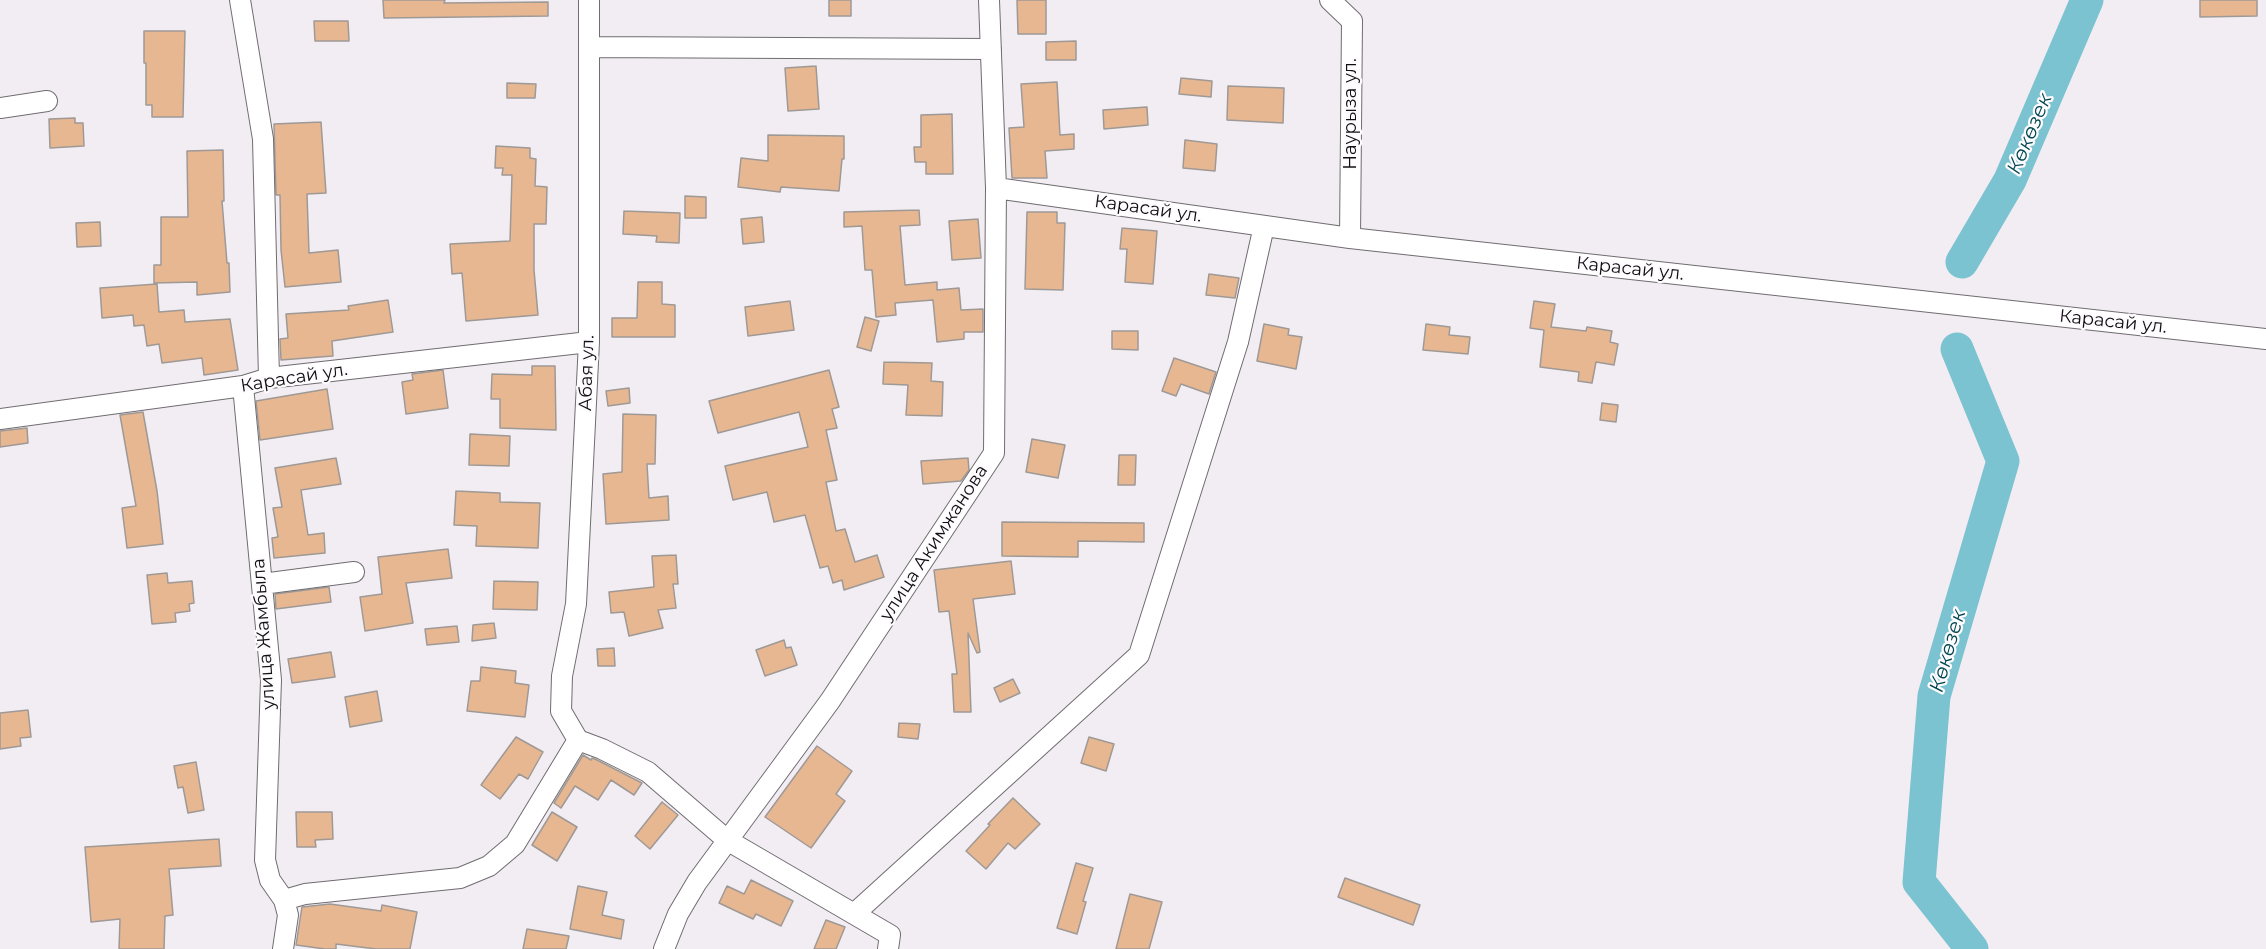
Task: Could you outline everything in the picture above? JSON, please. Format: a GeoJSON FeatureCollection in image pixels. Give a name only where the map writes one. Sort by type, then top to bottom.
{"type":"FeatureCollection","features":[{"type":"Feature","properties":{"kind":"street"},"geometry":{"type":"LineString","coordinates":[[240,0],[263,140],[269,378]]}},
{"type":"Feature","properties":{"kind":"street","name":"Абая ул."},"geometry":{"type":"LineString","coordinates":[[578,740],[561,711],[562,676],[576,604],[589,342],[590,0]]}},
{"type":"Feature","properties":{"kind":"street","name":"улица Акимжанова"},"geometry":{"type":"LineString","coordinates":[[664,949],[683,906],[697,882],[830,701],[994,453],[996,188],[989,0]]}},
{"type":"Feature","properties":{"kind":"street","name":"Наурыза ул."},"geometry":{"type":"LineString","coordinates":[[1330,0],[1352,21],[1350,238]]}},
{"type":"Feature","properties":{"kind":"street"},"geometry":{"type":"LineString","coordinates":[[590,47],[991,49]]}},
{"type":"Feature","properties":{"kind":"street"},"geometry":{"type":"LineString","coordinates":[[0,108],[47,101]]}},
{"type":"Feature","properties":{"kind":"street","name":"Карасай ул."},"geometry":{"type":"LineString","coordinates":[[996,188],[1350,238],[2266,339]]}},
{"type":"Feature","properties":{"kind":"street"},"geometry":{"type":"LineString","coordinates":[[854,914],[1139,655],[1238,342],[1264,226]]}},
{"type":"Feature","properties":{"kind":"street","name":"Карасай ул."},"geometry":{"type":"LineString","coordinates":[[0,419],[243,386],[269,378],[589,342]]}},
{"type":"Feature","properties":{"kind":"street","name":"улица Жамбыла"},"geometry":{"type":"LineString","coordinates":[[243,386],[271,680],[265,860],[270,880],[284,900],[288,915],[284,949]]}},
{"type":"Feature","properties":{"kind":"street"},"geometry":{"type":"LineString","coordinates":[[262,584],[354,572]]}},
{"type":"Feature","properties":{"kind":"street"},"geometry":{"type":"LineString","coordinates":[[284,900],[306,894],[460,878],[489,866],[516,844],[578,740],[648,772],[727,840],[890,935],[888,949]]}},
{"type":"Feature","properties":{"kind":"building"},"geometry":{"type":"Polygon","coordinates":[[[383,0],[445,0],[444,3],[548,2],[548,16],[384,18],[383,0]]]}},
{"type":"Feature","properties":{"kind":"building"},"geometry":{"type":"Polygon","coordinates":[[[829,0],[851,0],[851,16],[829,16],[829,0]]]}},
{"type":"Feature","properties":{"kind":"building"},"geometry":{"type":"Polygon","coordinates":[[[1017,0],[1046,0],[1046,34],[1018,34],[1017,0]]]}},
{"type":"Feature","properties":{"kind":"building"},"geometry":{"type":"Polygon","coordinates":[[[2200,0],[2257,0],[2257,16],[2200,17],[2200,0]]]}},
{"type":"Feature","properties":{"kind":"building"},"geometry":{"type":"Polygon","coordinates":[[[314,21],[348,21],[349,41],[315,41],[314,21]]]}},
{"type":"Feature","properties":{"kind":"building"},"geometry":{"type":"Polygon","coordinates":[[[144,31],[185,31],[183,117],[152,117],[152,105],[146,105],[144,31]]]}},
{"type":"Feature","properties":{"kind":"building"},"geometry":{"type":"Polygon","coordinates":[[[1076,41],[1076,60],[1046,60],[1046,42],[1076,41]]]}},
{"type":"Feature","properties":{"kind":"building"},"geometry":{"type":"Polygon","coordinates":[[[816,66],[819,109],[788,111],[785,68],[816,66]]]}},
{"type":"Feature","properties":{"kind":"building"},"geometry":{"type":"Polygon","coordinates":[[[1181,78],[1212,81],[1211,97],[1179,94],[1181,78]]]}},
{"type":"Feature","properties":{"kind":"building"},"geometry":{"type":"Polygon","coordinates":[[[1057,82],[1060,135],[1074,134],[1074,149],[1045,151],[1047,178],[1012,178],[1009,128],[1024,127],[1021,84],[1057,82]]]}},
{"type":"Feature","properties":{"kind":"building"},"geometry":{"type":"Polygon","coordinates":[[[507,83],[536,84],[535,98],[507,98],[507,83]]]}},
{"type":"Feature","properties":{"kind":"building"},"geometry":{"type":"Polygon","coordinates":[[[1228,86],[1284,88],[1283,123],[1227,120],[1228,86]]]}},
{"type":"Feature","properties":{"kind":"building"},"geometry":{"type":"Polygon","coordinates":[[[1147,107],[1148,125],[1104,129],[1103,110],[1147,107]]]}},
{"type":"Feature","properties":{"kind":"building"},"geometry":{"type":"Polygon","coordinates":[[[952,114],[953,174],[926,174],[926,162],[915,162],[914,147],[921,147],[921,115],[952,114]]]}},
{"type":"Feature","properties":{"kind":"building"},"geometry":{"type":"Polygon","coordinates":[[[75,118],[75,123],[83,123],[84,146],[50,148],[49,119],[75,118]]]}},
{"type":"Feature","properties":{"kind":"building"},"geometry":{"type":"Polygon","coordinates":[[[321,122],[326,193],[307,194],[309,253],[338,250],[341,282],[285,287],[281,250],[280,195],[276,195],[274,124],[321,122]]]}},
{"type":"Feature","properties":{"kind":"building"},"geometry":{"type":"Polygon","coordinates":[[[768,135],[844,136],[844,159],[842,159],[839,191],[781,187],[780,192],[738,187],[741,158],[768,161],[768,135]]]}},
{"type":"Feature","properties":{"kind":"building"},"geometry":{"type":"Polygon","coordinates":[[[1185,140],[1217,144],[1215,171],[1183,168],[1185,140]]]}},
{"type":"Feature","properties":{"kind":"building"},"geometry":{"type":"Polygon","coordinates":[[[496,146],[530,148],[530,158],[536,159],[535,186],[547,187],[546,224],[534,224],[534,270],[538,315],[466,321],[462,273],[452,274],[450,244],[510,241],[512,175],[502,175],[503,168],[495,168],[496,146]]]}},
{"type":"Feature","properties":{"kind":"building"},"geometry":{"type":"Polygon","coordinates":[[[223,150],[224,201],[222,201],[230,292],[197,295],[197,282],[154,283],[154,265],[161,265],[161,217],[188,217],[187,151],[223,150]]]}},
{"type":"Feature","properties":{"kind":"building"},"geometry":{"type":"Polygon","coordinates":[[[685,196],[706,197],[706,218],[685,218],[685,196]]]}},
{"type":"Feature","properties":{"kind":"building"},"geometry":{"type":"Polygon","coordinates":[[[919,210],[920,225],[900,226],[905,285],[937,282],[937,290],[959,288],[961,310],[983,309],[983,332],[964,332],[964,339],[937,342],[933,300],[895,303],[896,315],[876,317],[872,270],[865,270],[862,226],[844,227],[844,212],[919,210]]]}},
{"type":"Feature","properties":{"kind":"building"},"geometry":{"type":"Polygon","coordinates":[[[624,211],[680,213],[679,243],[656,242],[657,236],[623,234],[624,211]]]}},
{"type":"Feature","properties":{"kind":"building"},"geometry":{"type":"Polygon","coordinates":[[[1027,212],[1057,212],[1057,223],[1065,223],[1063,290],[1025,289],[1027,212]]]}},
{"type":"Feature","properties":{"kind":"building"},"geometry":{"type":"Polygon","coordinates":[[[762,217],[764,242],[743,244],[741,219],[762,217]]]}},
{"type":"Feature","properties":{"kind":"building"},"geometry":{"type":"Polygon","coordinates":[[[978,219],[981,258],[952,260],[949,221],[978,219]]]}},
{"type":"Feature","properties":{"kind":"building"},"geometry":{"type":"Polygon","coordinates":[[[100,222],[101,246],[77,247],[76,223],[100,222]]]}},
{"type":"Feature","properties":{"kind":"building"},"geometry":{"type":"Polygon","coordinates":[[[1122,228],[1157,231],[1153,284],[1125,282],[1127,249],[1120,249],[1122,228]]]}},
{"type":"Feature","properties":{"kind":"building"},"geometry":{"type":"Polygon","coordinates":[[[1209,274],[1239,278],[1235,298],[1206,295],[1209,274]]]}},
{"type":"Feature","properties":{"kind":"building"},"geometry":{"type":"Polygon","coordinates":[[[638,282],[662,282],[662,304],[675,305],[675,337],[612,337],[612,318],[637,318],[638,282]]]}},
{"type":"Feature","properties":{"kind":"building"},"geometry":{"type":"Polygon","coordinates":[[[157,284],[159,312],[184,310],[185,322],[230,319],[238,370],[204,375],[202,358],[162,363],[159,344],[147,346],[144,325],[134,326],[133,315],[102,318],[100,288],[157,284]]]}},
{"type":"Feature","properties":{"kind":"building"},"geometry":{"type":"Polygon","coordinates":[[[388,300],[393,332],[332,341],[333,356],[281,360],[280,339],[288,338],[286,314],[349,310],[348,306],[388,300]]]}},
{"type":"Feature","properties":{"kind":"building"},"geometry":{"type":"Polygon","coordinates":[[[790,301],[794,330],[748,336],[745,307],[790,301]]]}},
{"type":"Feature","properties":{"kind":"building"},"geometry":{"type":"Polygon","coordinates":[[[1534,301],[1555,304],[1551,327],[1586,331],[1587,327],[1612,331],[1610,342],[1618,344],[1614,365],[1596,362],[1592,383],[1578,381],[1579,372],[1540,367],[1544,330],[1530,328],[1534,301]]]}},
{"type":"Feature","properties":{"kind":"building"},"geometry":{"type":"Polygon","coordinates":[[[865,317],[879,321],[871,351],[857,347],[865,317]]]}},
{"type":"Feature","properties":{"kind":"building"},"geometry":{"type":"Polygon","coordinates":[[[1264,324],[1289,329],[1288,335],[1302,337],[1296,369],[1257,361],[1264,324]]]}},
{"type":"Feature","properties":{"kind":"building"},"geometry":{"type":"Polygon","coordinates":[[[1426,324],[1450,327],[1449,335],[1470,337],[1468,354],[1423,350],[1426,324]]]}},
{"type":"Feature","properties":{"kind":"building"},"geometry":{"type":"Polygon","coordinates":[[[1112,331],[1138,331],[1138,350],[1112,349],[1112,331]]]}},
{"type":"Feature","properties":{"kind":"building"},"geometry":{"type":"Polygon","coordinates":[[[1174,358],[1216,372],[1209,394],[1181,384],[1176,396],[1162,391],[1174,358]]]}},
{"type":"Feature","properties":{"kind":"building"},"geometry":{"type":"Polygon","coordinates":[[[884,362],[932,363],[931,381],[943,382],[942,416],[906,415],[908,385],[883,384],[884,362]]]}},
{"type":"Feature","properties":{"kind":"building"},"geometry":{"type":"Polygon","coordinates":[[[532,366],[555,366],[556,430],[500,428],[500,399],[491,399],[492,374],[532,375],[532,366]]]}},
{"type":"Feature","properties":{"kind":"building"},"geometry":{"type":"Polygon","coordinates":[[[443,370],[448,408],[406,414],[402,382],[413,380],[412,374],[443,370]]]}},
{"type":"Feature","properties":{"kind":"building"},"geometry":{"type":"Polygon","coordinates":[[[829,370],[839,407],[832,409],[837,428],[826,430],[837,480],[826,482],[836,531],[845,529],[855,562],[877,555],[884,577],[844,590],[842,580],[833,583],[828,566],[820,568],[805,515],[774,522],[767,492],[733,500],[725,466],[808,447],[799,412],[718,433],[709,401],[829,370]]]}},
{"type":"Feature","properties":{"kind":"building"},"geometry":{"type":"Polygon","coordinates":[[[629,388],[630,403],[608,406],[606,391],[629,388]]]}},
{"type":"Feature","properties":{"kind":"building"},"geometry":{"type":"Polygon","coordinates":[[[327,389],[333,429],[260,440],[256,401],[327,389]]]}},
{"type":"Feature","properties":{"kind":"building"},"geometry":{"type":"Polygon","coordinates":[[[1602,403],[1618,405],[1616,422],[1600,420],[1602,403]]]}},
{"type":"Feature","properties":{"kind":"building"},"geometry":{"type":"Polygon","coordinates":[[[143,412],[157,491],[163,544],[127,548],[122,508],[136,506],[120,415],[143,412]]]}},
{"type":"Feature","properties":{"kind":"building"},"geometry":{"type":"Polygon","coordinates":[[[623,414],[656,415],[655,464],[647,464],[649,498],[668,496],[669,520],[606,524],[603,474],[622,472],[623,414]]]}},
{"type":"Feature","properties":{"kind":"building"},"geometry":{"type":"Polygon","coordinates":[[[27,428],[28,443],[0,447],[0,431],[27,428]]]}},
{"type":"Feature","properties":{"kind":"building"},"geometry":{"type":"Polygon","coordinates":[[[470,434],[510,436],[509,466],[469,465],[470,434]]]}},
{"type":"Feature","properties":{"kind":"building"},"geometry":{"type":"Polygon","coordinates":[[[1032,439],[1065,445],[1058,478],[1026,472],[1032,439]]]}},
{"type":"Feature","properties":{"kind":"building"},"geometry":{"type":"Polygon","coordinates":[[[1119,455],[1136,455],[1135,485],[1118,485],[1119,455]]]}},
{"type":"Feature","properties":{"kind":"building"},"geometry":{"type":"Polygon","coordinates":[[[336,458],[341,484],[301,490],[308,535],[324,533],[325,553],[274,558],[272,538],[278,537],[273,508],[282,507],[275,468],[336,458]]]}},
{"type":"Feature","properties":{"kind":"building"},"geometry":{"type":"Polygon","coordinates":[[[968,458],[969,470],[961,481],[923,484],[921,461],[968,458]]]}},
{"type":"Feature","properties":{"kind":"building"},"geometry":{"type":"Polygon","coordinates":[[[456,491],[500,493],[500,502],[540,503],[538,548],[476,546],[477,526],[454,525],[456,491]]]}},
{"type":"Feature","properties":{"kind":"building"},"geometry":{"type":"Polygon","coordinates":[[[1002,522],[1144,523],[1144,542],[1078,541],[1078,557],[1002,556],[1002,522]]]}},
{"type":"Feature","properties":{"kind":"building"},"geometry":{"type":"Polygon","coordinates":[[[448,549],[452,578],[406,583],[413,623],[365,631],[360,597],[382,594],[378,557],[448,549]]]}},
{"type":"Feature","properties":{"kind":"building"},"geometry":{"type":"Polygon","coordinates":[[[676,555],[678,584],[673,584],[676,608],[658,610],[663,628],[629,636],[624,612],[611,613],[609,592],[654,587],[652,556],[676,555]]]}},
{"type":"Feature","properties":{"kind":"building"},"geometry":{"type":"Polygon","coordinates":[[[1011,561],[1015,594],[973,599],[980,652],[977,653],[968,633],[971,712],[954,712],[952,674],[957,674],[949,611],[939,612],[934,570],[1011,561]]]}},
{"type":"Feature","properties":{"kind":"building"},"geometry":{"type":"Polygon","coordinates":[[[167,573],[168,583],[192,581],[194,603],[189,604],[190,611],[175,613],[176,622],[152,624],[147,575],[167,573]]]}},
{"type":"Feature","properties":{"kind":"building"},"geometry":{"type":"Polygon","coordinates":[[[494,581],[538,582],[537,610],[493,609],[494,581]]]}},
{"type":"Feature","properties":{"kind":"building"},"geometry":{"type":"Polygon","coordinates":[[[329,587],[331,602],[276,609],[275,594],[329,587]]]}},
{"type":"Feature","properties":{"kind":"building"},"geometry":{"type":"Polygon","coordinates":[[[494,623],[496,638],[472,641],[473,625],[494,623]]]}},
{"type":"Feature","properties":{"kind":"building"},"geometry":{"type":"Polygon","coordinates":[[[457,626],[459,642],[427,645],[425,629],[457,626]]]}},
{"type":"Feature","properties":{"kind":"building"},"geometry":{"type":"Polygon","coordinates":[[[784,640],[786,648],[791,647],[797,665],[765,676],[756,650],[784,640]]]}},
{"type":"Feature","properties":{"kind":"building"},"geometry":{"type":"Polygon","coordinates":[[[614,648],[615,666],[598,666],[597,649],[614,648]]]}},
{"type":"Feature","properties":{"kind":"building"},"geometry":{"type":"Polygon","coordinates":[[[331,652],[335,677],[292,683],[288,659],[331,652]]]}},
{"type":"Feature","properties":{"kind":"building"},"geometry":{"type":"Polygon","coordinates":[[[481,667],[516,671],[515,683],[529,685],[525,717],[467,711],[471,681],[480,681],[481,667]]]}},
{"type":"Feature","properties":{"kind":"building"},"geometry":{"type":"Polygon","coordinates":[[[1013,679],[1020,693],[1000,702],[994,688],[1013,679]]]}},
{"type":"Feature","properties":{"kind":"building"},"geometry":{"type":"Polygon","coordinates":[[[377,691],[382,721],[350,727],[345,697],[377,691]]]}},
{"type":"Feature","properties":{"kind":"building"},"geometry":{"type":"Polygon","coordinates":[[[28,710],[31,737],[20,738],[21,746],[0,749],[0,713],[28,710]]]}},
{"type":"Feature","properties":{"kind":"building"},"geometry":{"type":"Polygon","coordinates":[[[899,723],[920,724],[918,739],[898,737],[899,723]]]}},
{"type":"Feature","properties":{"kind":"building"},"geometry":{"type":"Polygon","coordinates":[[[516,737],[543,752],[528,779],[519,774],[500,799],[481,785],[516,737]]]}},
{"type":"Feature","properties":{"kind":"building"},"geometry":{"type":"Polygon","coordinates":[[[1089,737],[1114,744],[1106,771],[1081,763],[1089,737]]]}},
{"type":"Feature","properties":{"kind":"building"},"geometry":{"type":"Polygon","coordinates":[[[817,746],[852,771],[836,794],[845,801],[811,848],[765,817],[817,746]]]}},
{"type":"Feature","properties":{"kind":"building"},"geometry":{"type":"Polygon","coordinates":[[[583,755],[642,783],[634,795],[611,780],[598,800],[575,786],[561,808],[554,803],[583,755]]]}},
{"type":"Feature","properties":{"kind":"building"},"geometry":{"type":"Polygon","coordinates":[[[196,762],[204,810],[188,813],[183,787],[178,788],[174,766],[196,762]]]}},
{"type":"Feature","properties":{"kind":"building"},"geometry":{"type":"Polygon","coordinates":[[[1013,798],[1040,824],[1015,849],[1008,843],[986,869],[966,851],[1013,798]]]}},
{"type":"Feature","properties":{"kind":"building"},"geometry":{"type":"Polygon","coordinates":[[[662,802],[678,815],[650,849],[635,836],[662,802]]]}},
{"type":"Feature","properties":{"kind":"building"},"geometry":{"type":"Polygon","coordinates":[[[296,812],[332,812],[333,839],[315,840],[316,847],[297,847],[296,812]]]}},
{"type":"Feature","properties":{"kind":"building"},"geometry":{"type":"Polygon","coordinates":[[[552,812],[577,827],[557,861],[532,845],[552,812]]]}},
{"type":"Feature","properties":{"kind":"building"},"geometry":{"type":"Polygon","coordinates":[[[219,839],[221,866],[169,869],[173,915],[165,916],[164,949],[119,949],[120,919],[91,922],[85,847],[219,839]]]}},
{"type":"Feature","properties":{"kind":"building"},"geometry":{"type":"Polygon","coordinates":[[[1076,863],[1093,868],[1083,901],[1086,902],[1077,934],[1057,928],[1076,863]]]}},
{"type":"Feature","properties":{"kind":"building"},"geometry":{"type":"Polygon","coordinates":[[[1345,878],[1420,905],[1413,925],[1338,897],[1345,878]]]}},
{"type":"Feature","properties":{"kind":"building"},"geometry":{"type":"Polygon","coordinates":[[[751,880],[793,901],[781,926],[756,914],[753,919],[719,903],[727,886],[744,894],[751,880]]]}},
{"type":"Feature","properties":{"kind":"building"},"geometry":{"type":"Polygon","coordinates":[[[578,886],[607,892],[602,915],[624,920],[621,939],[570,929],[578,886]]]}},
{"type":"Feature","properties":{"kind":"building"},"geometry":{"type":"Polygon","coordinates":[[[1130,894],[1162,902],[1149,949],[1116,949],[1130,894]]]}},
{"type":"Feature","properties":{"kind":"building"},"geometry":{"type":"Polygon","coordinates":[[[330,904],[381,911],[382,905],[417,912],[410,949],[376,949],[336,944],[336,949],[325,949],[296,945],[302,907],[330,904]]]}},
{"type":"Feature","properties":{"kind":"building"},"geometry":{"type":"Polygon","coordinates":[[[826,920],[845,927],[836,949],[814,949],[826,920]]]}},
{"type":"Feature","properties":{"kind":"building"},"geometry":{"type":"Polygon","coordinates":[[[527,929],[569,936],[566,949],[523,949],[527,929]]]}},
{"type":"Feature","properties":{"kind":"waterway","name":"Көкөзек"},"geometry":{"type":"LineString","coordinates":[[1962,262],[2010,180],[2087,0]]}},
{"type":"Feature","properties":{"kind":"waterway","name":"Көкөзек"},"geometry":{"type":"LineString","coordinates":[[1957,349],[2003,461],[1934,696],[1919,882],[1972,949]]}}]}
